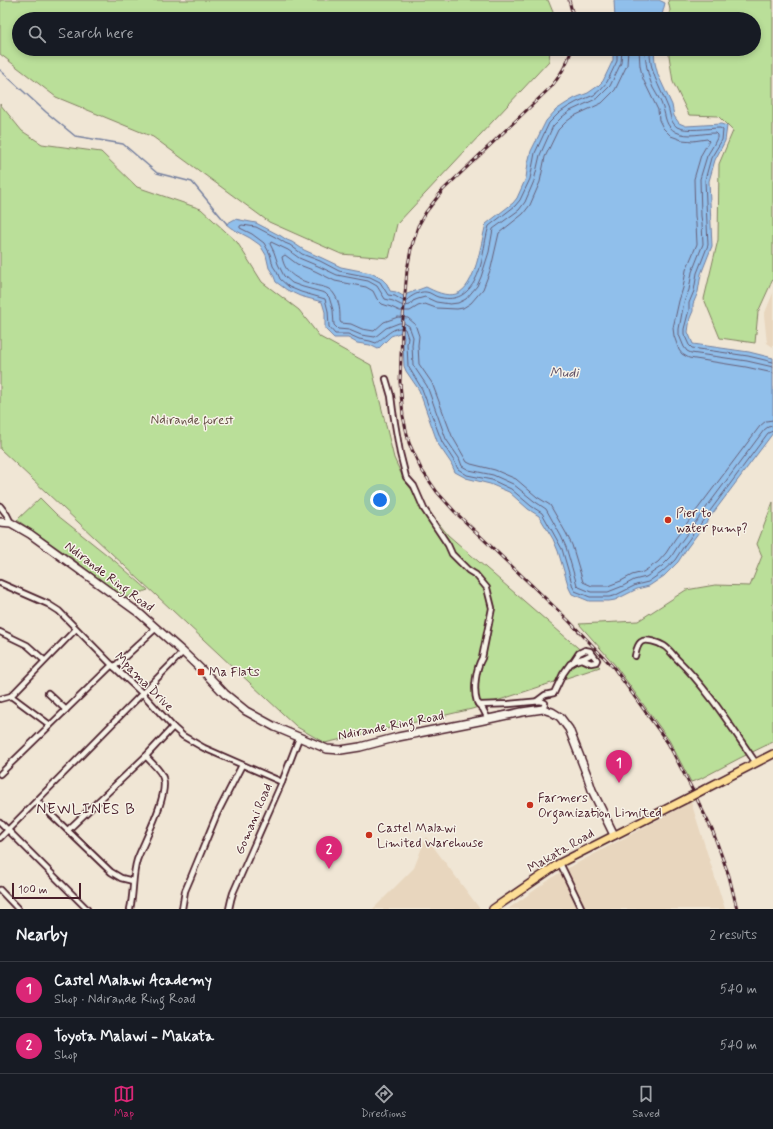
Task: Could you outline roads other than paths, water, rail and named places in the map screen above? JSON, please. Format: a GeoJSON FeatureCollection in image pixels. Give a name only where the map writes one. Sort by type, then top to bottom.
{"type":"FeatureCollection","features":[{"type":"Feature","properties":{"kind":"main road","name":"Makata Road"},"geometry":{"type":"LineString","coordinates":[[493,909],[560,863],[773,754]]}},
{"type":"Feature","properties":{"kind":"street"},"geometry":{"type":"LineString","coordinates":[[386,379],[392,396],[393,412],[406,477],[414,486],[424,509],[448,545],[452,554],[482,581],[490,596],[492,608],[491,617],[482,658],[475,678],[476,700],[483,709],[488,720]]}},
{"type":"Feature","properties":{"kind":"street"},"geometry":{"type":"LineString","coordinates":[[0,506],[11,522],[0,522]]}},
{"type":"Feature","properties":{"kind":"street","name":"Ndirande Ring Road"},"geometry":{"type":"LineString","coordinates":[[11,522],[61,556],[139,613],[183,652],[225,694],[246,711],[299,738],[326,749],[341,750],[398,737],[543,709]]}},
{"type":"Feature","properties":{"kind":"street","name":"Mpama Drive"},"geometry":{"type":"LineString","coordinates":[[0,583],[54,607],[143,694],[183,736],[192,742],[282,782]]}},
{"type":"Feature","properties":{"kind":"street"},"geometry":{"type":"LineString","coordinates":[[0,774],[113,666],[156,628]]}},
{"type":"Feature","properties":{"kind":"street"},"geometry":{"type":"LineString","coordinates":[[0,699],[11,696],[44,660],[76,629]]}},
{"type":"Feature","properties":{"kind":"street"},"geometry":{"type":"LineString","coordinates":[[0,632],[27,645],[44,660]]}},
{"type":"Feature","properties":{"kind":"street"},"geometry":{"type":"LineString","coordinates":[[634,656],[638,646],[643,641],[664,646],[691,672],[756,763]]}},
{"type":"Feature","properties":{"kind":"street"},"geometry":{"type":"LineString","coordinates":[[573,662],[575,657],[583,650],[587,650],[597,659],[596,662],[591,663],[582,659]]}},
{"type":"Feature","properties":{"kind":"street"},"geometry":{"type":"LineString","coordinates":[[0,838],[183,652]]}},
{"type":"Feature","properties":{"kind":"street"},"geometry":{"type":"LineString","coordinates":[[537,701],[545,695],[554,693],[565,670],[570,664],[592,654]]}},
{"type":"Feature","properties":{"kind":"street"},"geometry":{"type":"LineString","coordinates":[[48,693],[66,710]]}},
{"type":"Feature","properties":{"kind":"street"},"geometry":{"type":"LineString","coordinates":[[11,696],[50,725]]}},
{"type":"Feature","properties":{"kind":"street"},"geometry":{"type":"LineString","coordinates":[[478,704],[490,705],[541,701],[545,703],[543,709],[557,714],[569,729],[588,775],[592,790],[614,835]]}},
{"type":"Feature","properties":{"kind":"street"},"geometry":{"type":"LineString","coordinates":[[68,830],[146,756],[173,727]]}},
{"type":"Feature","properties":{"kind":"street","name":"Gomani Road"},"geometry":{"type":"LineString","coordinates":[[229,909],[233,893],[282,782],[299,738]]}},
{"type":"Feature","properties":{"kind":"street"},"geometry":{"type":"LineString","coordinates":[[130,909],[137,860],[161,803],[164,792],[161,773],[146,756]]}},
{"type":"Feature","properties":{"kind":"street"},"geometry":{"type":"LineString","coordinates":[[182,909],[185,891],[217,814],[242,765]]}},
{"type":"Feature","properties":{"kind":"street"},"geometry":{"type":"LineString","coordinates":[[37,801],[111,872],[121,878],[133,881]]}},
{"type":"Feature","properties":{"kind":"street"},"geometry":{"type":"LineString","coordinates":[[0,822],[87,909]]}},
{"type":"Feature","properties":{"kind":"street"},"geometry":{"type":"LineString","coordinates":[[560,863],[582,909]]}},
{"type":"Feature","properties":{"kind":"street"},"geometry":{"type":"LineString","coordinates":[[0,890],[18,909]]}},
{"type":"Feature","properties":{"kind":"water"},"geometry":{"type":"Polygon","coordinates":[[[614,0],[659,0],[665,3],[663,12],[615,12],[614,0]]]}},
{"type":"Feature","properties":{"kind":"water","name":"Mudi"},"geometry":{"type":"Polygon","coordinates":[[[613,56],[654,56],[658,75],[672,105],[674,116],[679,123],[686,126],[721,124],[727,126],[725,141],[715,160],[709,181],[712,246],[701,274],[698,292],[693,304],[693,311],[690,318],[688,332],[693,344],[749,352],[773,358],[773,433],[678,562],[664,576],[649,586],[637,589],[615,600],[589,601],[572,594],[553,539],[539,516],[528,509],[509,492],[490,484],[466,478],[455,472],[451,463],[438,444],[419,390],[404,366],[404,338],[402,332],[391,336],[378,349],[370,345],[357,343],[348,338],[334,338],[325,329],[325,312],[322,302],[300,296],[287,290],[276,282],[269,268],[266,255],[260,245],[226,224],[235,219],[256,223],[304,250],[341,267],[371,273],[382,279],[387,284],[390,291],[396,292],[405,297],[407,294],[426,287],[444,294],[456,294],[463,290],[473,274],[480,252],[486,224],[513,203],[517,198],[526,178],[531,151],[546,121],[556,110],[598,86],[603,81],[613,60],[613,56]]]}},
{"type":"Feature","properties":{"kind":"waterway"},"geometry":{"type":"LineString","coordinates":[[0,70],[75,136],[123,144],[157,173],[192,182],[227,224]]}},
{"type":"Feature","properties":{"kind":"railway"},"geometry":{"type":"LineString","coordinates":[[569,0],[572,12]]}},
{"type":"Feature","properties":{"kind":"railway"},"geometry":{"type":"LineString","coordinates":[[569,56],[558,78],[551,87],[443,190],[426,212],[418,226],[411,249],[407,270],[402,330],[400,382],[403,416],[409,443],[421,469],[437,492],[455,512],[568,620],[614,668],[668,743],[713,832],[729,876],[737,909]]}},
{"type":"Feature","properties":{"kind":"place","name":"Pier to water pump?"},"geometry":{"type":"Point","coordinates":[668,520]}},
{"type":"Feature","properties":{"kind":"place","name":"Ma Flats"},"geometry":{"type":"Point","coordinates":[201,672]}},
{"type":"Feature","properties":{"kind":"place","name":"Castel Malawi Academy"},"geometry":{"type":"Point","coordinates":[619,783]}},
{"type":"Feature","properties":{"kind":"place","name":"Farmers Organization Limited"},"geometry":{"type":"Point","coordinates":[530,805]}},
{"type":"Feature","properties":{"kind":"place","name":"Castel Malawi Limited Warehouse"},"geometry":{"type":"Point","coordinates":[369,835]}},
{"type":"Feature","properties":{"kind":"place","name":"Toyota Malawi - Makata"},"geometry":{"type":"Point","coordinates":[329,869]}},
{"type":"Feature","properties":{"kind":"district","name":"NEWLINES B"},"geometry":{"type":"Point","coordinates":[86,810]}},
{"type":"Feature","properties":{"kind":"park label","name":"Ndirande forest"},"geometry":{"type":"Point","coordinates":[192,420]}}]}
